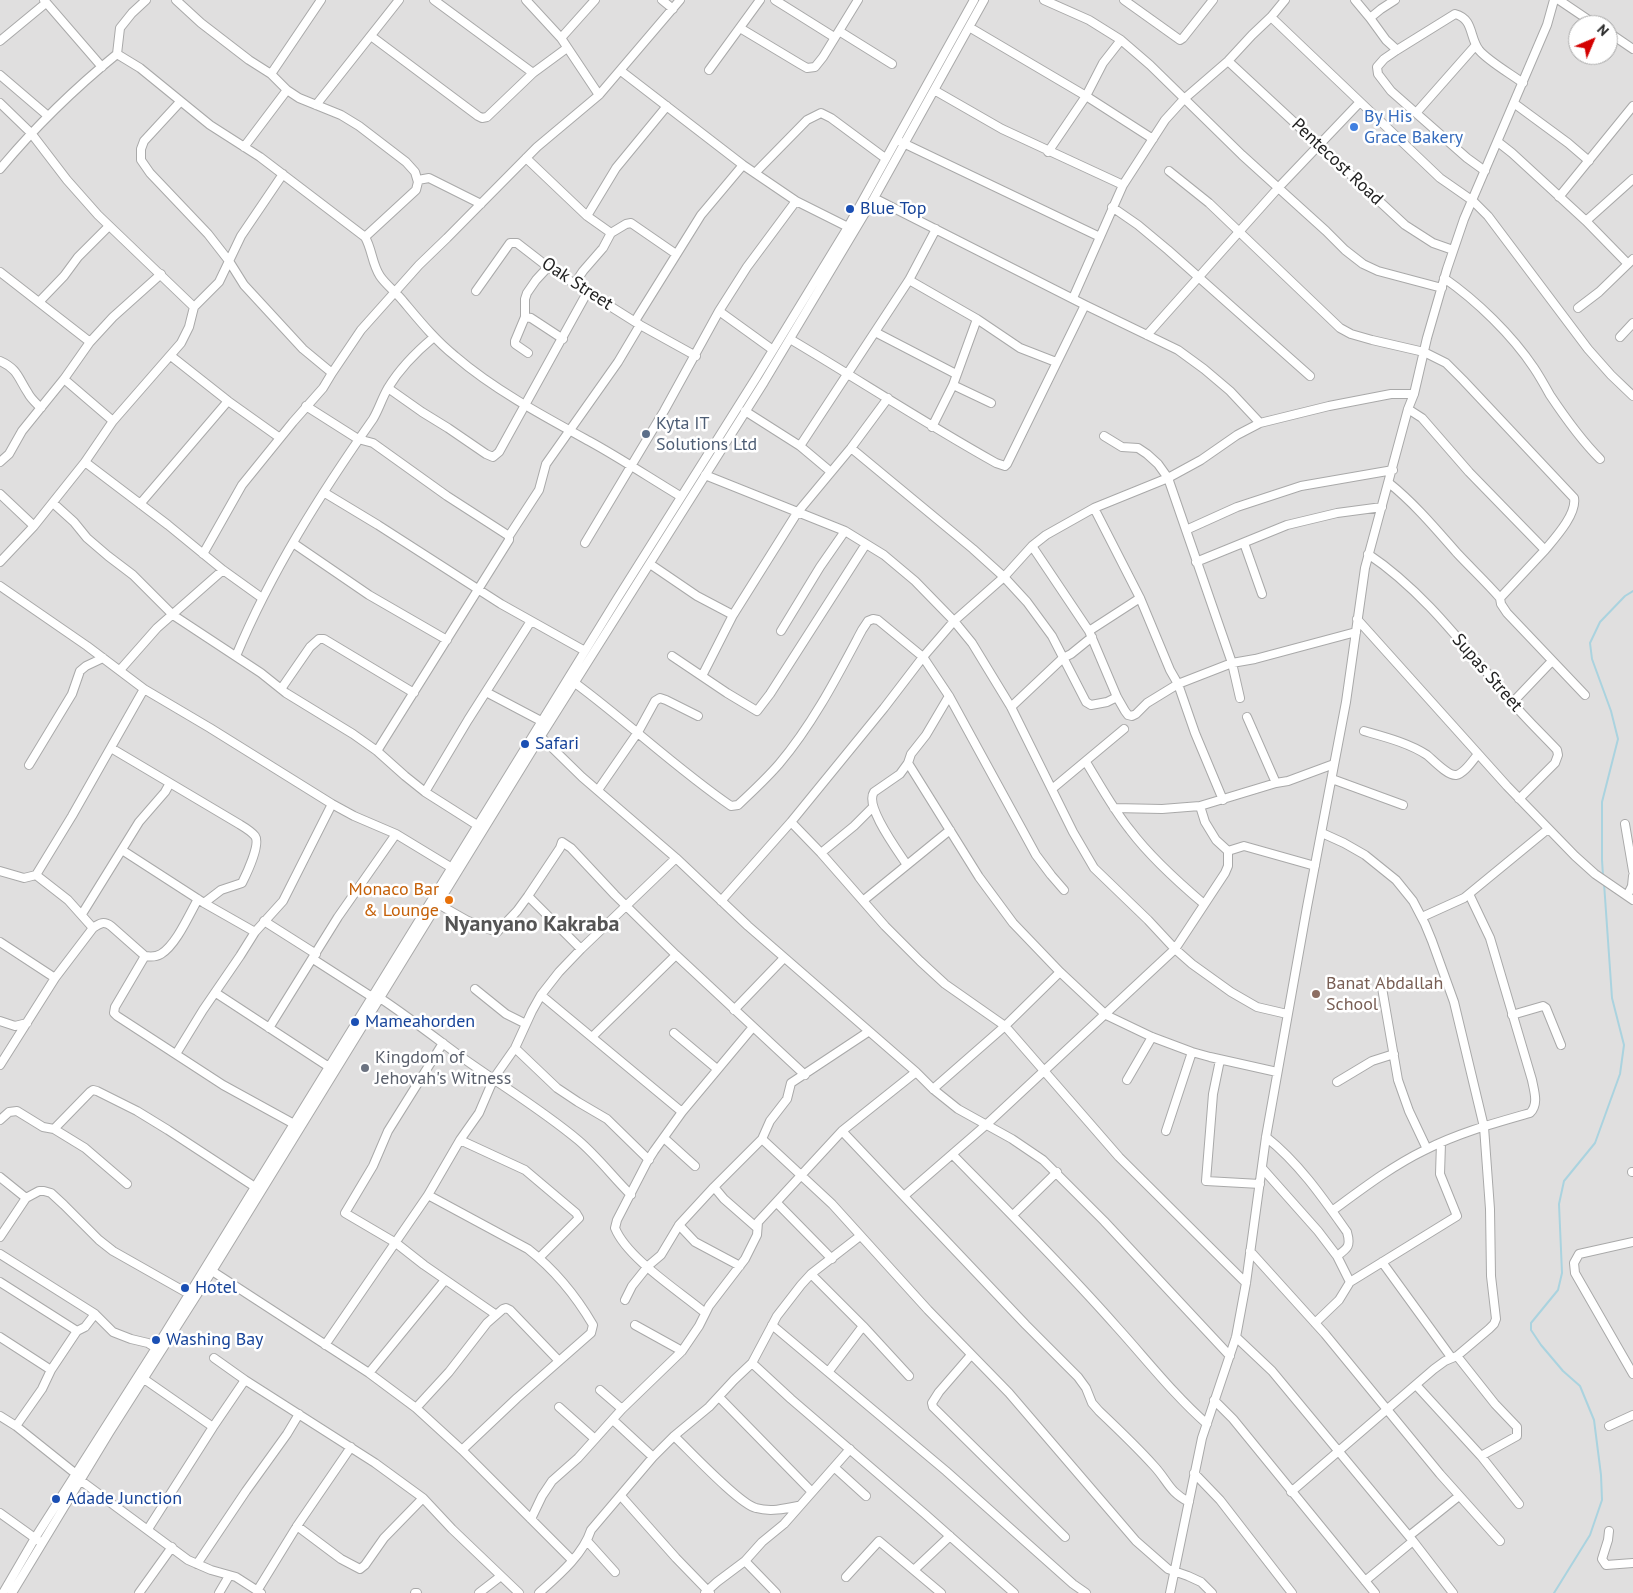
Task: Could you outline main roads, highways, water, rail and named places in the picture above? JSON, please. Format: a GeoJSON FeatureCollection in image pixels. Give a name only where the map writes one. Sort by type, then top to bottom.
{"type":"FeatureCollection","features":[{"type":"Feature","properties":{"kind":"waterway"},"geometry":{"type":"LineString","coordinates":[[1603,876],[1602,802],[1618,739],[1611,711],[1592,659],[1590,643],[1600,622],[1625,596],[1633,591]]}},
{"type":"Feature","properties":{"kind":"waterway"},"geometry":{"type":"LineString","coordinates":[[1554,1593],[1590,1535],[1602,1500],[1601,1475],[1594,1420],[1580,1386],[1563,1371],[1541,1345],[1531,1330],[1531,1323],[1558,1290],[1562,1273],[1559,1204],[1564,1181],[1595,1143],[1620,1074],[1624,1045],[1612,998],[1604,883]]}},
{"type":"Feature","properties":{"kind":"place","name":"By His Grace Bakery"},"geometry":{"type":"Point","coordinates":[1354,127]}},
{"type":"Feature","properties":{"kind":"place","name":"Blue Top"},"geometry":{"type":"Point","coordinates":[850,209]}},
{"type":"Feature","properties":{"kind":"place","name":"Kyta IT Solutions Ltd"},"geometry":{"type":"Point","coordinates":[646,434]}},
{"type":"Feature","properties":{"kind":"place","name":"Safari"},"geometry":{"type":"Point","coordinates":[525,744]}},
{"type":"Feature","properties":{"kind":"place","name":"Monaco Bar & Lounge"},"geometry":{"type":"Point","coordinates":[449,900]}},
{"type":"Feature","properties":{"kind":"place","name":"Banat Abdallah School"},"geometry":{"type":"Point","coordinates":[1316,994]}},
{"type":"Feature","properties":{"kind":"place","name":"Mameahorden"},"geometry":{"type":"Point","coordinates":[355,1022]}},
{"type":"Feature","properties":{"kind":"place","name":"Kingdom of Jehovah's Witness"},"geometry":{"type":"Point","coordinates":[365,1068]}},
{"type":"Feature","properties":{"kind":"place","name":"Hotel"},"geometry":{"type":"Point","coordinates":[185,1288]}},
{"type":"Feature","properties":{"kind":"place","name":"Washing Bay"},"geometry":{"type":"Point","coordinates":[156,1340]}},
{"type":"Feature","properties":{"kind":"place","name":"Adade Junction"},"geometry":{"type":"Point","coordinates":[56,1499]}},
{"type":"Feature","properties":{"kind":"district","name":"Nyanyano Kakraba"},"geometry":{"type":"Point","coordinates":[532,925]}}]}
